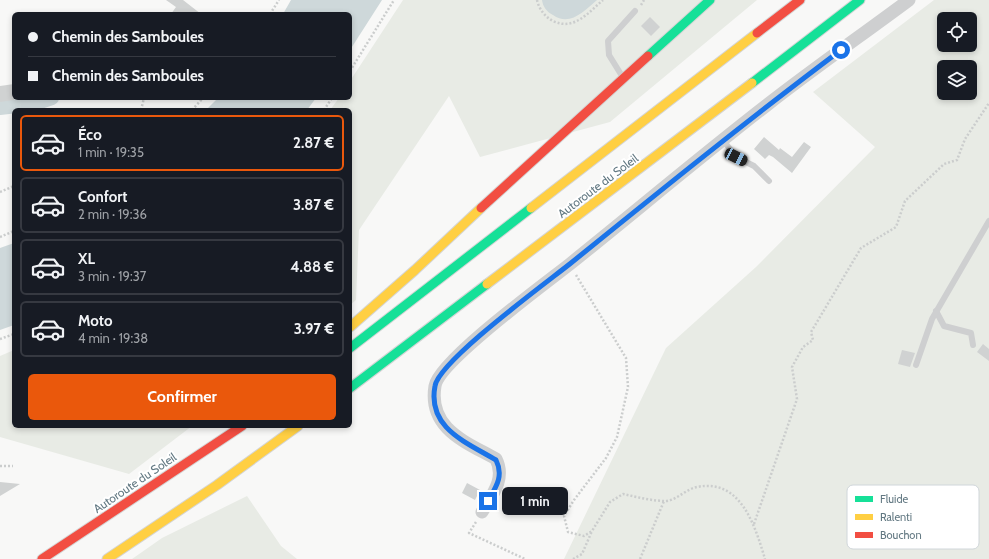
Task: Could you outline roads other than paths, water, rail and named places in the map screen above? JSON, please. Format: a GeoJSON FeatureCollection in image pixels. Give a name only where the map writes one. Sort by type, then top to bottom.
{"type":"FeatureCollection","features":[{"type":"Feature","properties":{"kind":"highway"},"geometry":{"type":"LineString","coordinates":[[352,325],[415,270],[529,163],[710,0]]}},
{"type":"Feature","properties":{"kind":"highway","name":"Autoroute du Soleil"},"geometry":{"type":"LineString","coordinates":[[352,346],[800,0]]}},
{"type":"Feature","properties":{"kind":"highway","name":"Autoroute du Soleil"},"geometry":{"type":"LineString","coordinates":[[352,386],[860,0]]}},
{"type":"Feature","properties":{"kind":"highway","name":"Autoroute du Soleil"},"geometry":{"type":"LineString","coordinates":[[42,559],[237,428]]}},
{"type":"Feature","properties":{"kind":"highway"},"geometry":{"type":"LineString","coordinates":[[107,559],[217,484],[295,428]]}},
{"type":"Feature","properties":{"kind":"street"},"geometry":{"type":"LineString","coordinates":[[482,512],[500,479],[500,466],[496,460],[450,432],[440,421],[435,405],[435,385],[446,367],[503,316],[570,264],[723,140],[908,0]]}},
{"type":"Feature","properties":{"kind":"lane"},"geometry":{"type":"LineString","coordinates":[[624,79],[609,55],[608,40],[635,11]]}},
{"type":"Feature","properties":{"kind":"lane"},"geometry":{"type":"LineString","coordinates":[[723,140],[736,157],[754,166],[769,181]]}},
{"type":"Feature","properties":{"kind":"lane"},"geometry":{"type":"LineString","coordinates":[[916,365],[936,311],[989,221]]}},
{"type":"Feature","properties":{"kind":"lane"},"geometry":{"type":"LineString","coordinates":[[936,311],[944,326],[971,333],[973,345]]}},
{"type":"Feature","properties":{"kind":"waterway"},"geometry":{"type":"LineString","coordinates":[[0,108],[34,104],[46,100]]}}]}
